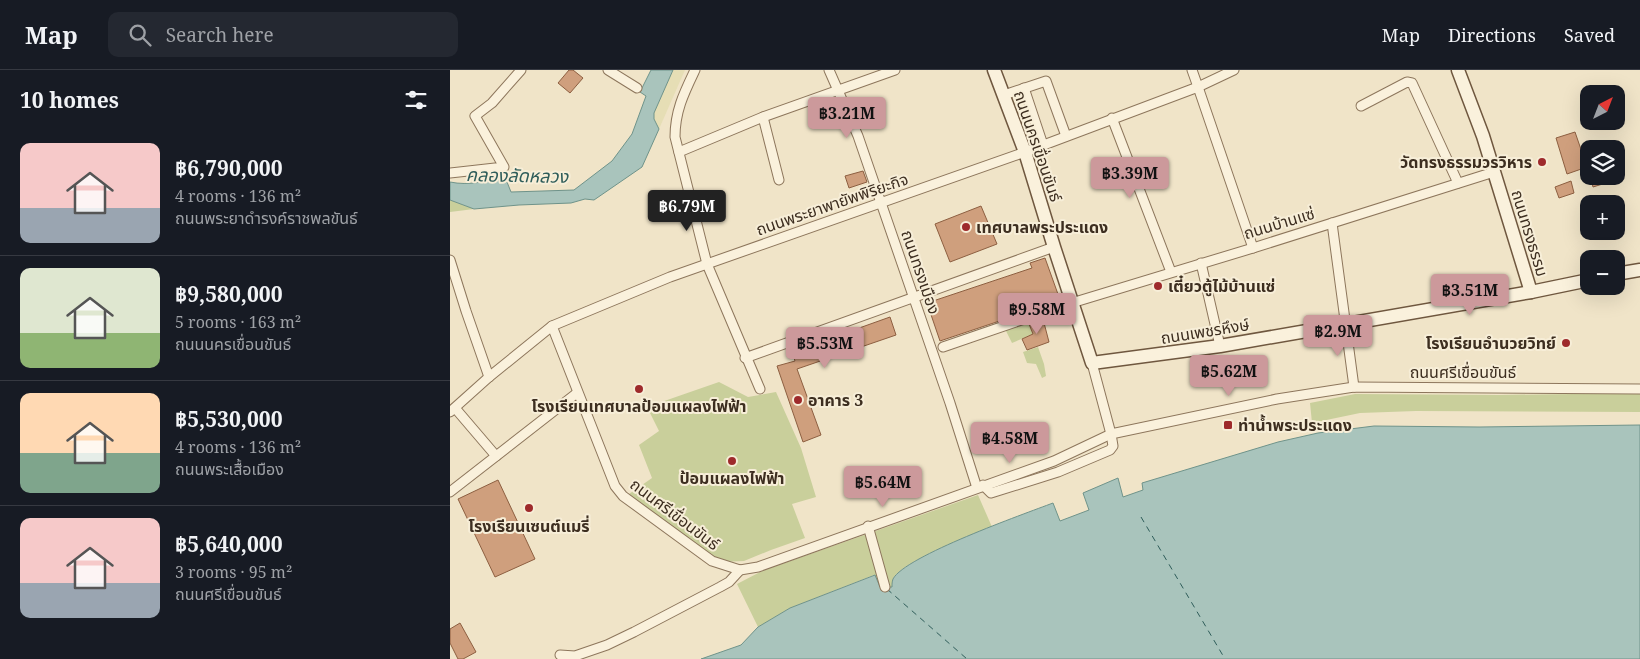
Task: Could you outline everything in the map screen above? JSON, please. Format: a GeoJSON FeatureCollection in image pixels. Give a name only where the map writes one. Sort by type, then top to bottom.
{"type":"FeatureCollection","features":[{"type":"Feature","properties":{"kind":"main road","name":"ถนนนครเขื่อนขันธ์"},"geometry":{"type":"LineString","coordinates":[[994,70],[1025,152],[1054,247],[1066,305],[1092,363]]}},
{"type":"Feature","properties":{"kind":"main road","name":"ถนนทรงธรรม"},"geometry":{"type":"LineString","coordinates":[[1458,70],[1483,136],[1531,292]]}},
{"type":"Feature","properties":{"kind":"main road"},"geometry":{"type":"LineString","coordinates":[[1625,272],[1640,270]]}},
{"type":"Feature","properties":{"kind":"main road","name":"ถนนเพชรหึงษ์"},"geometry":{"type":"LineString","coordinates":[[1092,363],[1220,346],[1580,282]]}},
{"type":"Feature","properties":{"kind":"street"},"geometry":{"type":"LineString","coordinates":[[450,172],[504,167],[475,116],[492,103],[520,70]]}},
{"type":"Feature","properties":{"kind":"street"},"geometry":{"type":"LineString","coordinates":[[608,70],[637,88]]}},
{"type":"Feature","properties":{"kind":"street"},"geometry":{"type":"LineString","coordinates":[[695,70],[679,104],[675,122],[678,152],[707,264],[745,358],[760,389]]}},
{"type":"Feature","properties":{"kind":"street","name":"ถนนทรงเมือง"},"geometry":{"type":"LineString","coordinates":[[829,70],[858,136],[980,486]]}},
{"type":"Feature","properties":{"kind":"street"},"geometry":{"type":"LineString","coordinates":[[678,152],[763,118],[895,70]]}},
{"type":"Feature","properties":{"kind":"street"},"geometry":{"type":"LineString","coordinates":[[1192,70],[1253,248]]}},
{"type":"Feature","properties":{"kind":"street","name":"ถนนพระยาพายัพพิริยะกิจ"},"geometry":{"type":"LineString","coordinates":[[452,410],[552,326],[670,277],[1025,152],[1198,87],[1234,70]]}},
{"type":"Feature","properties":{"kind":"street"},"geometry":{"type":"LineString","coordinates":[[1004,95],[1046,81],[1066,136]]}},
{"type":"Feature","properties":{"kind":"street"},"geometry":{"type":"LineString","coordinates":[[1361,106],[1407,82],[1412,83],[1458,183]]}},
{"type":"Feature","properties":{"kind":"street"},"geometry":{"type":"LineString","coordinates":[[1024,88],[1043,145]]}},
{"type":"Feature","properties":{"kind":"street"},"geometry":{"type":"LineString","coordinates":[[763,118],[779,180]]}},
{"type":"Feature","properties":{"kind":"street"},"geometry":{"type":"LineString","coordinates":[[1112,118],[1170,272]]}},
{"type":"Feature","properties":{"kind":"street","name":"ถนนบ้านแซ่"},"geometry":{"type":"LineString","coordinates":[[943,347],[1200,262],[1253,248],[1494,172]]}},
{"type":"Feature","properties":{"kind":"street"},"geometry":{"type":"LineString","coordinates":[[1332,223],[1354,387]]}},
{"type":"Feature","properties":{"kind":"street"},"geometry":{"type":"LineString","coordinates":[[745,358],[1054,247]]}},
{"type":"Feature","properties":{"kind":"street"},"geometry":{"type":"LineString","coordinates":[[450,260],[489,377]]}},
{"type":"Feature","properties":{"kind":"street"},"geometry":{"type":"LineString","coordinates":[[1200,262],[1220,346]]}},
{"type":"Feature","properties":{"kind":"street","name":"ถนนศรีเขื่อนขันธ์"},"geometry":{"type":"LineString","coordinates":[[552,326],[614,486],[623,496],[712,561],[740,570],[758,567],[868,526],[1054,461],[1111,434],[1277,399],[1354,387],[1640,389]]}},
{"type":"Feature","properties":{"kind":"street","name":"ถนนนครเขื่อนขันธ์"},"geometry":{"type":"LineString","coordinates":[[1092,363],[1111,434]]}},
{"type":"Feature","properties":{"kind":"street"},"geometry":{"type":"LineString","coordinates":[[450,492],[577,393]]}},
{"type":"Feature","properties":{"kind":"street"},"geometry":{"type":"LineString","coordinates":[[452,410],[496,456]]}},
{"type":"Feature","properties":{"kind":"street"},"geometry":{"type":"LineString","coordinates":[[980,486],[991,494],[1058,472],[1110,450],[1113,446],[1111,434]]}},
{"type":"Feature","properties":{"kind":"street"},"geometry":{"type":"LineString","coordinates":[[868,526],[885,587]]}},
{"type":"Feature","properties":{"kind":"street"},"geometry":{"type":"LineString","coordinates":[[560,655],[575,656],[634,632],[724,584],[740,570]]}},
{"type":"Feature","properties":{"kind":"shaded area"},"geometry":{"type":"Polygon","coordinates":[[[673,70],[685,70],[659,129],[654,119],[654,113],[673,70]]]}},
{"type":"Feature","properties":{"kind":"green space"},"geometry":{"type":"Polygon","coordinates":[[[450,200],[474,209],[450,212],[450,200]]]}},
{"type":"Feature","properties":{"kind":"green space"},"geometry":{"type":"Polygon","coordinates":[[[1028,321],[1033,334],[1012,343],[1005,329],[1028,321]]]}},
{"type":"Feature","properties":{"kind":"green space"},"geometry":{"type":"Polygon","coordinates":[[[1038,347],[1046,376],[1042,378],[1036,364],[1027,363],[1023,352],[1038,347]]]}},
{"type":"Feature","properties":{"kind":"green space"},"geometry":{"type":"Polygon","coordinates":[[[719,382],[748,397],[776,392],[801,448],[816,497],[792,504],[805,538],[744,561],[720,562],[663,522],[629,494],[652,478],[639,445],[659,431],[647,407],[719,382]]]}},
{"type":"Feature","properties":{"kind":"green space"},"geometry":{"type":"Polygon","coordinates":[[[1640,393],[1640,412],[1416,411],[1360,413],[1312,423],[1310,403],[1355,394],[1499,395],[1640,393]]]}},
{"type":"Feature","properties":{"kind":"green space"},"geometry":{"type":"Polygon","coordinates":[[[978,495],[992,527],[938,549],[909,564],[893,579],[892,587],[880,587],[874,575],[790,608],[758,627],[737,584],[762,571],[978,495]]]}},
{"type":"Feature","properties":{"kind":"water"},"geometry":{"type":"Polygon","coordinates":[[[651,70],[673,70],[654,113],[654,119],[659,129],[642,167],[594,200],[585,199],[571,203],[474,209],[450,200],[450,182],[471,183],[505,177],[511,192],[574,190],[612,161],[632,134],[646,96],[640,92],[651,70]]]}},
{"type":"Feature","properties":{"kind":"water"},"geometry":{"type":"Polygon","coordinates":[[[1640,425],[1640,659],[701,659],[741,645],[758,627],[790,608],[875,575],[880,587],[892,587],[893,579],[902,570],[919,559],[967,536],[1017,516],[1053,503],[1060,521],[1089,510],[1083,493],[1118,478],[1123,497],[1143,490],[1142,483],[1278,442],[1318,433],[1374,426],[1640,425]]]}},
{"type":"Feature","properties":{"kind":"building"},"geometry":{"type":"Polygon","coordinates":[[[569,70],[573,70],[583,78],[570,93],[558,83],[569,70]]]}},
{"type":"Feature","properties":{"kind":"building"},"geometry":{"type":"Polygon","coordinates":[[[1575,132],[1580,147],[1580,169],[1567,174],[1556,138],[1575,132]]]}},
{"type":"Feature","properties":{"kind":"building"},"geometry":{"type":"Polygon","coordinates":[[[863,171],[867,182],[849,188],[845,176],[863,171]]]}},
{"type":"Feature","properties":{"kind":"building"},"geometry":{"type":"Polygon","coordinates":[[[1571,181],[1574,193],[1559,198],[1555,187],[1571,181]]]}},
{"type":"Feature","properties":{"kind":"building"},"geometry":{"type":"Polygon","coordinates":[[[981,206],[997,244],[950,262],[935,224],[981,206]]]}},
{"type":"Feature","properties":{"kind":"building"},"geometry":{"type":"Polygon","coordinates":[[[1045,258],[1059,301],[940,341],[927,303],[1032,268],[1030,263],[1045,258]]]}},
{"type":"Feature","properties":{"kind":"building"},"geometry":{"type":"Polygon","coordinates":[[[890,317],[896,335],[797,369],[821,435],[803,442],[777,366],[795,361],[792,352],[890,317]]]}},
{"type":"Feature","properties":{"kind":"building"},"geometry":{"type":"Polygon","coordinates":[[[1043,319],[1049,342],[1027,350],[1022,339],[1033,334],[1029,324],[1043,319]]]}},
{"type":"Feature","properties":{"kind":"building"},"geometry":{"type":"Polygon","coordinates":[[[498,480],[535,559],[495,577],[458,499],[498,480]]]}},
{"type":"Feature","properties":{"kind":"building"},"geometry":{"type":"Polygon","coordinates":[[[460,623],[476,652],[463,659],[458,659],[450,643],[450,629],[460,623]]]}},
{"type":"Feature","properties":{"kind":"ferry route"},"geometry":{"type":"LineString","coordinates":[[1141,517],[1225,659]]}},
{"type":"Feature","properties":{"kind":"ferry route"},"geometry":{"type":"LineString","coordinates":[[887,589],[967,659]]}},
{"type":"Feature","properties":{"kind":"place","name":"วัดทรงธรรมวรวิหาร"},"geometry":{"type":"Point","coordinates":[1542,162]}},
{"type":"Feature","properties":{"kind":"place","name":"เทศบาลพระประแดง"},"geometry":{"type":"Point","coordinates":[966,227]}},
{"type":"Feature","properties":{"kind":"place","name":"เตี๋ยวตู้ไม้บ้านแซ่"},"geometry":{"type":"Point","coordinates":[1158,286]}},
{"type":"Feature","properties":{"kind":"place","name":"โรงเรียนอำนวยวิทย์"},"geometry":{"type":"Point","coordinates":[1566,343]}},
{"type":"Feature","properties":{"kind":"place","name":"โรงเรียนเทศบาลป้อมแผลงไฟฟ้า"},"geometry":{"type":"Point","coordinates":[639,389]}},
{"type":"Feature","properties":{"kind":"place","name":"อาคาร 3"},"geometry":{"type":"Point","coordinates":[798,400]}},
{"type":"Feature","properties":{"kind":"place","name":"ท่าน้ำพระประแดง"},"geometry":{"type":"Point","coordinates":[1228,425]}},
{"type":"Feature","properties":{"kind":"place","name":"ป้อมแผลงไฟฟ้า"},"geometry":{"type":"Point","coordinates":[732,461]}},
{"type":"Feature","properties":{"kind":"place","name":"โรงเรียนเซนต์แมรี่"},"geometry":{"type":"Point","coordinates":[529,508]}},
{"type":"Feature","properties":{"kind":"water label","name":"คลองลัดหลวง"},"geometry":{"type":"Point","coordinates":[517,175]}}]}
